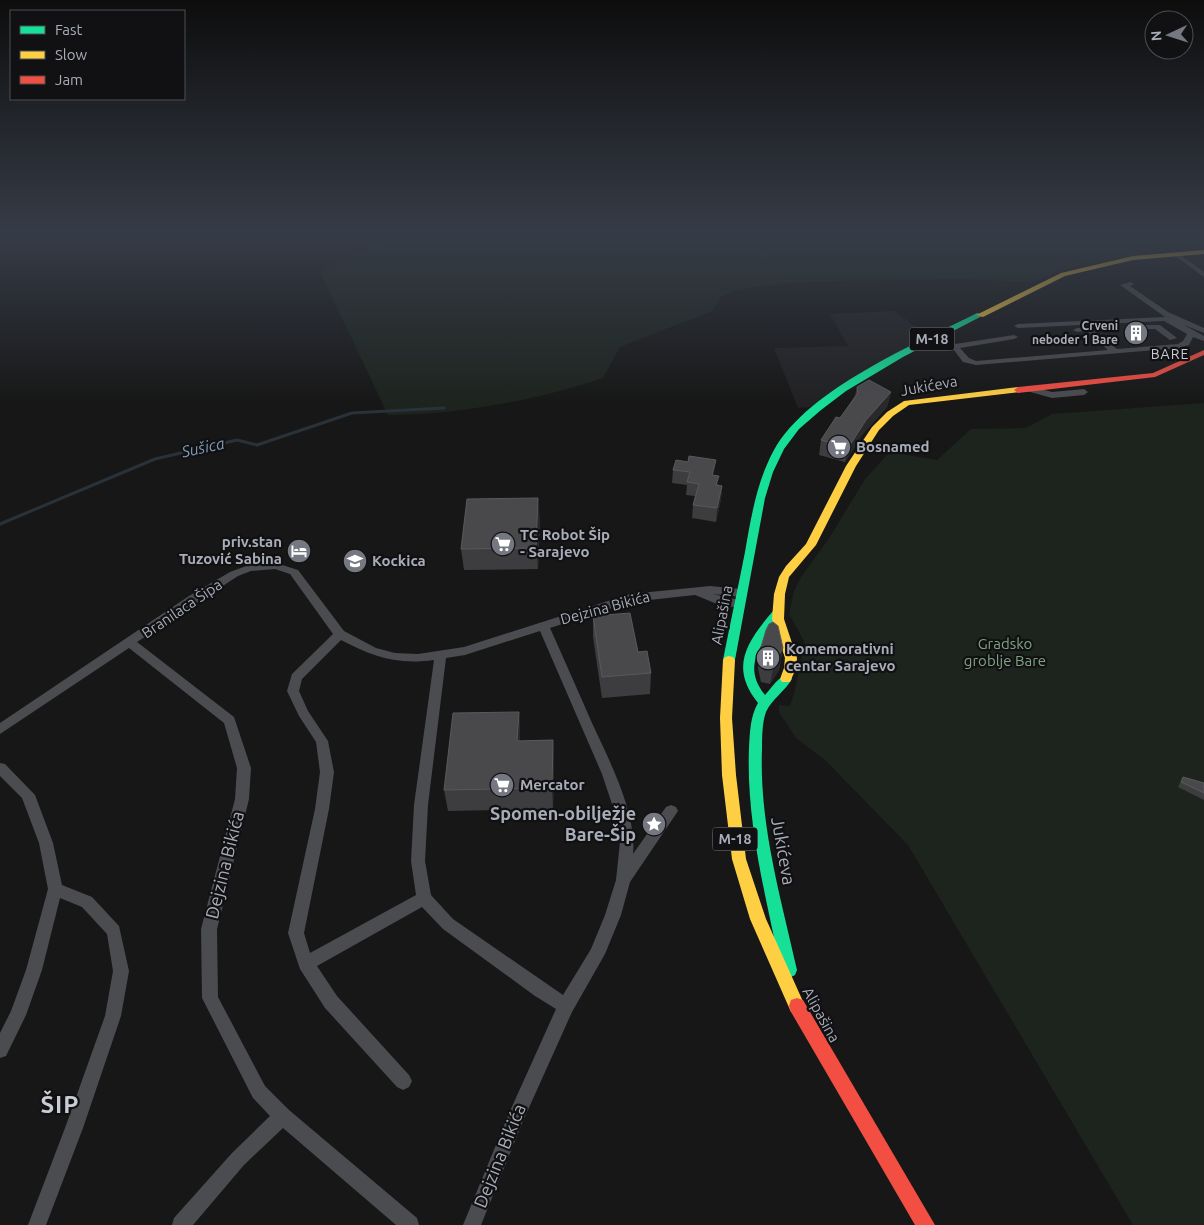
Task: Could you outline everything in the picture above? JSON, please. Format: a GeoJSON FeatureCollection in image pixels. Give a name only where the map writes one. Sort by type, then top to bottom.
{"type":"FeatureCollection","features":[{"type":"Feature","properties":{"kind":"main road","name":"Alipašina"},"geometry":{"type":"LineString","coordinates":[[926,1225],[797,1005],[758,919],[739,859],[734,832],[728,775],[727,701],[729,661],[757,514],[767,477],[780,448],[798,424],[866,375],[1028,290]]}},
{"type":"Feature","properties":{"kind":"main road","name":"Jukićeva"},"geometry":{"type":"LineString","coordinates":[[764,702],[751,691],[748,684],[749,661],[758,636],[777,614],[786,572],[810,547],[867,440],[892,410],[907,403],[921,400],[1155,374],[1204,352]]}},
{"type":"Feature","properties":{"kind":"main road","name":"Jukićeva"},"geometry":{"type":"LineString","coordinates":[[777,614],[791,652],[790,671],[782,686],[764,702],[756,727],[755,781],[761,841],[797,1005]]}},
{"type":"Feature","properties":{"kind":"street"},"geometry":{"type":"LineString","coordinates":[[1131,290],[1165,314],[1204,330]]}},
{"type":"Feature","properties":{"kind":"street"},"geometry":{"type":"LineString","coordinates":[[1018,326],[1165,320],[1172,321],[1190,335],[1204,339]]}},
{"type":"Feature","properties":{"kind":"street"},"geometry":{"type":"LineString","coordinates":[[1025,335],[1089,329],[1155,327],[1173,338]]}},
{"type":"Feature","properties":{"kind":"street"},"geometry":{"type":"LineString","coordinates":[[1089,329],[1115,351]]}},
{"type":"Feature","properties":{"kind":"street","name":"Jukićeva"},"geometry":{"type":"LineString","coordinates":[[1014,337],[955,346],[966,360],[976,363],[1179,346],[1186,343],[1190,335]]}},
{"type":"Feature","properties":{"kind":"street"},"geometry":{"type":"LineString","coordinates":[[1030,389],[1052,395],[1084,392]]}},
{"type":"Feature","properties":{"kind":"street","name":"Branilaca Šipa"},"geometry":{"type":"LineString","coordinates":[[0,728],[234,574],[249,568],[276,566],[294,572],[340,634],[372,651],[395,657],[418,658],[440,656]]}},
{"type":"Feature","properties":{"kind":"street","name":"Dejzina Bikića"},"geometry":{"type":"LineString","coordinates":[[440,656],[493,644],[630,598],[664,593],[697,592],[721,601],[740,598]]}},
{"type":"Feature","properties":{"kind":"street","name":"Dejzina Bikića"},"geometry":{"type":"LineString","coordinates":[[472,1225],[516,1117],[566,1006],[598,954],[613,916],[622,880],[627,842],[619,804],[609,774],[543,626]]}},
{"type":"Feature","properties":{"kind":"street"},"geometry":{"type":"LineString","coordinates":[[340,634],[296,678],[293,692],[303,713],[322,741],[327,772],[322,809],[296,933],[306,964],[331,1002],[403,1081]]}},
{"type":"Feature","properties":{"kind":"street","name":"Dejzina Bikića"},"geometry":{"type":"LineString","coordinates":[[130,643],[230,720],[244,768],[242,799],[209,929],[210,998],[259,1092],[283,1116],[410,1225]]}},
{"type":"Feature","properties":{"kind":"street"},"geometry":{"type":"LineString","coordinates":[[440,656],[421,805],[418,861],[424,898],[448,924],[541,992],[566,1006]]}},
{"type":"Feature","properties":{"kind":"street"},"geometry":{"type":"LineString","coordinates":[[0,768],[28,795],[46,843],[55,889],[34,970],[18,1015],[0,1050]]}},
{"type":"Feature","properties":{"kind":"street"},"geometry":{"type":"LineString","coordinates":[[622,880],[671,811]]}},
{"type":"Feature","properties":{"kind":"street"},"geometry":{"type":"LineString","coordinates":[[37,1225],[74,1128],[113,1016],[120,972],[114,931],[87,902],[55,889]]}},
{"type":"Feature","properties":{"kind":"street"},"geometry":{"type":"LineString","coordinates":[[306,964],[424,898]]}},
{"type":"Feature","properties":{"kind":"street"},"geometry":{"type":"LineString","coordinates":[[181,1225],[238,1159],[283,1116]]}},
{"type":"Feature","properties":{"kind":"shaded area"},"geometry":{"type":"Polygon","coordinates":[[[894,311],[930,337],[813,407],[798,408],[774,348],[848,346],[830,314],[894,311]]]}},
{"type":"Feature","properties":{"kind":"green space"},"geometry":{"type":"Polygon","coordinates":[[[329,290],[737,290],[722,296],[712,311],[620,347],[603,378],[551,393],[497,405],[442,412],[388,415],[329,290]]]}},
{"type":"Feature","properties":{"kind":"green space","name":"Gradsko groblje Bare"},"geometry":{"type":"Polygon","coordinates":[[[1204,403],[1204,1225],[1133,1225],[908,845],[825,760],[796,738],[779,712],[779,705],[790,706],[805,643],[789,614],[794,591],[801,577],[830,537],[865,479],[890,452],[937,460],[971,429],[1026,428],[1052,414],[1204,403]]]}},
{"type":"Feature","properties":{"kind":"building"},"geometry":{"type":"Polygon","coordinates":[[[869,380],[891,392],[866,420],[848,448],[821,440],[836,417],[840,418],[858,393],[857,387],[869,380]]]}},
{"type":"Feature","properties":{"kind":"building"},"geometry":{"type":"Polygon","coordinates":[[[689,456],[716,460],[712,475],[719,476],[716,485],[722,486],[717,508],[693,505],[699,484],[687,482],[690,472],[673,470],[676,460],[688,462],[689,456]]]}},
{"type":"Feature","properties":{"kind":"building"},"geometry":{"type":"Polygon","coordinates":[[[538,498],[536,548],[461,549],[467,499],[538,498]]]}},
{"type":"Feature","properties":{"kind":"building"},"geometry":{"type":"Polygon","coordinates":[[[630,613],[638,652],[647,651],[651,673],[602,677],[593,616],[630,613]]]}},
{"type":"Feature","properties":{"kind":"building"},"geometry":{"type":"Polygon","coordinates":[[[773,622],[778,626],[783,648],[774,663],[764,661],[761,647],[766,630],[769,624],[773,622]]]}},
{"type":"Feature","properties":{"kind":"building","name":"Mercator"},"geometry":{"type":"Polygon","coordinates":[[[519,712],[517,741],[553,740],[552,788],[444,790],[453,713],[519,712]]]}},
{"type":"Feature","properties":{"kind":"building"},"geometry":{"type":"Polygon","coordinates":[[[1183,777],[1204,783],[1204,793],[1181,782],[1183,777]]]}},
{"type":"Feature","properties":{"kind":"waterway","name":"Sušica"},"geometry":{"type":"LineString","coordinates":[[0,524],[155,459],[237,440],[257,445],[352,413],[444,408]]}},
{"type":"Feature","properties":{"kind":"traffic: fast"},"geometry":{"type":"LineString","coordinates":[[729,660],[760,498],[780,448],[796,427],[817,408],[843,389],[900,356],[980,315]]}},
{"type":"Feature","properties":{"kind":"traffic: fast"},"geometry":{"type":"LineString","coordinates":[[764,702],[755,690],[748,668],[754,646],[760,635],[777,614]]}},
{"type":"Feature","properties":{"kind":"traffic: fast"},"geometry":{"type":"LineString","coordinates":[[786,679],[761,709],[757,725],[755,756],[761,837],[789,970]]}},
{"type":"Feature","properties":{"kind":"traffic: slow"},"geometry":{"type":"LineString","coordinates":[[980,315],[1030,290]]}},
{"type":"Feature","properties":{"kind":"traffic: slow"},"geometry":{"type":"LineString","coordinates":[[786,679],[791,658],[778,619],[780,594],[784,577],[789,568],[811,545],[851,466],[876,428],[890,414],[907,403],[1018,390]]}},
{"type":"Feature","properties":{"kind":"traffic: slow"},"geometry":{"type":"LineString","coordinates":[[729,660],[726,718],[729,775],[739,859],[758,919],[797,1006]]}},
{"type":"Feature","properties":{"kind":"traffic: jam"},"geometry":{"type":"LineString","coordinates":[[1018,390],[1155,375],[1204,352]]}},
{"type":"Feature","properties":{"kind":"traffic: jam"},"geometry":{"type":"LineString","coordinates":[[797,1006],[926,1225]]}},
{"type":"Feature","properties":{"kind":"place","name":"Crveni neboder 1 Bare"},"geometry":{"type":"Point","coordinates":[1136,333]}},
{"type":"Feature","properties":{"kind":"place","name":"Bosnamed"},"geometry":{"type":"Point","coordinates":[839,447]}},
{"type":"Feature","properties":{"kind":"place","name":"TC Robot Šip - Sarajevo"},"geometry":{"type":"Point","coordinates":[503,544]}},
{"type":"Feature","properties":{"kind":"place","name":"priv.stan Tuzović Sabina"},"geometry":{"type":"Point","coordinates":[299,551]}},
{"type":"Feature","properties":{"kind":"place","name":"Kockica"},"geometry":{"type":"Point","coordinates":[355,561]}},
{"type":"Feature","properties":{"kind":"place","name":"Komemorativni centar Sarajevo"},"geometry":{"type":"Point","coordinates":[768,658]}},
{"type":"Feature","properties":{"kind":"place","name":"Mercator"},"geometry":{"type":"Point","coordinates":[502,785]}},
{"type":"Feature","properties":{"kind":"place","name":"Spomen-obilježje Bare-Šip"},"geometry":{"type":"Point","coordinates":[654,824]}},
{"type":"Feature","properties":{"kind":"district","name":"BARE"},"geometry":{"type":"Point","coordinates":[1170,354]}},
{"type":"Feature","properties":{"kind":"district","name":"ŠIP"},"geometry":{"type":"Point","coordinates":[60,1105]}}]}
